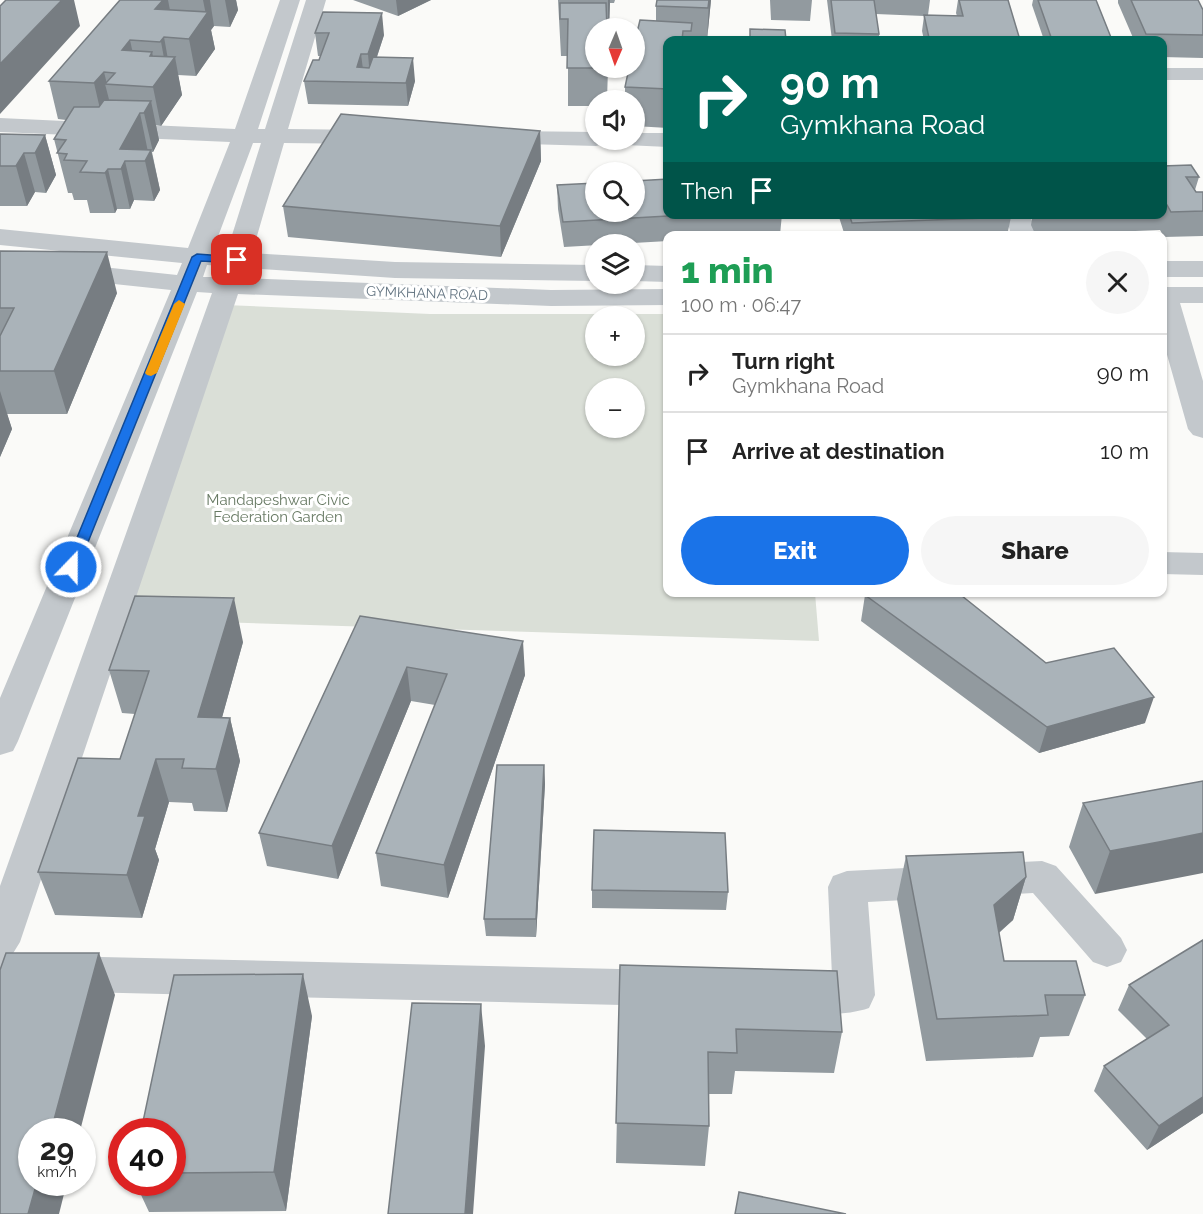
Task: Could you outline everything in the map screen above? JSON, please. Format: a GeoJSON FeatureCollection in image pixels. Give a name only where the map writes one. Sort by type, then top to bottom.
{"type":"FeatureCollection","features":[{"type":"Feature","properties":{"kind":"street"},"geometry":{"type":"LineString","coordinates":[[0,741],[192,271],[244,136],[290,0]]}},
{"type":"Feature","properties":{"kind":"street"},"geometry":{"type":"LineString","coordinates":[[0,942],[232,273],[316,0]]}},
{"type":"Feature","properties":{"kind":"street"},"geometry":{"type":"LineString","coordinates":[[1167,74],[1203,74]]}},
{"type":"Feature","properties":{"kind":"street"},"geometry":{"type":"LineString","coordinates":[[0,125],[244,136],[392,137]]}},
{"type":"Feature","properties":{"kind":"street"},"geometry":{"type":"LineString","coordinates":[[474,138],[585,139]]}},
{"type":"Feature","properties":{"kind":"street"},"geometry":{"type":"LineString","coordinates":[[645,140],[663,140]]}},
{"type":"Feature","properties":{"kind":"street"},"geometry":{"type":"LineString","coordinates":[[0,237],[192,271]]}},
{"type":"Feature","properties":{"kind":"street"},"geometry":{"type":"LineString","coordinates":[[0,264],[192,271]]}},
{"type":"Feature","properties":{"kind":"street"},"geometry":{"type":"LineString","coordinates":[[1167,285],[1203,269]]}},
{"type":"Feature","properties":{"kind":"street","name":"GYMKHANA ROAD"},"geometry":{"type":"LineString","coordinates":[[232,273],[395,270],[585,273]]}},
{"type":"Feature","properties":{"kind":"street","name":"GYMKHANA ROAD"},"geometry":{"type":"LineString","coordinates":[[192,271],[551,298],[663,297]]}},
{"type":"Feature","properties":{"kind":"street"},"geometry":{"type":"LineString","coordinates":[[645,273],[663,274]]}},
{"type":"Feature","properties":{"kind":"street"},"geometry":{"type":"LineString","coordinates":[[1167,288],[1203,295]]}},
{"type":"Feature","properties":{"kind":"street"},"geometry":{"type":"LineString","coordinates":[[1167,301],[1203,429]]}},
{"type":"Feature","properties":{"kind":"street"},"geometry":{"type":"LineString","coordinates":[[1167,563],[1203,564]]}},
{"type":"Feature","properties":{"kind":"street"},"geometry":{"type":"LineString","coordinates":[[761,992],[854,995],[847,887],[1042,877],[1107,950]]}},
{"type":"Feature","properties":{"kind":"street"},"geometry":{"type":"LineString","coordinates":[[0,972],[415,998],[703,990]]}},
{"type":"Feature","properties":{"kind":"green space","name":"Mandapeshwar Civic Federation Garden"},"geometry":{"type":"Polygon","coordinates":[[[225,305],[430,314],[585,314],[585,366],[645,366],[645,314],[663,314],[663,597],[815,597],[819,641],[121,619],[225,305]]]}},
{"type":"Feature","properties":{"kind":"building"},"geometry":{"type":"Polygon","coordinates":[[[6,0],[62,0],[0,64],[0,6],[6,0]]]}},
{"type":"Feature","properties":{"kind":"building"},"geometry":{"type":"Polygon","coordinates":[[[120,0],[163,0],[155,9],[208,12],[189,39],[164,37],[160,42],[130,40],[122,50],[152,52],[150,56],[175,57],[153,87],[105,84],[115,73],[104,72],[94,83],[49,81],[120,0]]]}},
{"type":"Feature","properties":{"kind":"building"},"geometry":{"type":"Polygon","coordinates":[[[657,0],[709,0],[708,8],[656,6],[657,0]]]}},
{"type":"Feature","properties":{"kind":"building"},"geometry":{"type":"Polygon","coordinates":[[[831,0],[874,0],[879,34],[835,33],[831,0]]]}},
{"type":"Feature","properties":{"kind":"building"},"geometry":{"type":"Polygon","coordinates":[[[959,0],[1008,0],[1019,36],[929,36],[924,15],[963,16],[959,0]]]}},
{"type":"Feature","properties":{"kind":"building"},"geometry":{"type":"Polygon","coordinates":[[[1038,0],[1096,0],[1110,36],[1051,36],[1038,0]]]}},
{"type":"Feature","properties":{"kind":"building"},"geometry":{"type":"Polygon","coordinates":[[[1131,0],[1198,0],[1203,10],[1203,35],[1146,34],[1131,0]]]}},
{"type":"Feature","properties":{"kind":"building"},"geometry":{"type":"Polygon","coordinates":[[[560,3],[606,3],[607,18],[585,18],[585,68],[567,68],[568,19],[560,19],[560,3]]]}},
{"type":"Feature","properties":{"kind":"building"},"geometry":{"type":"Polygon","coordinates":[[[323,12],[382,13],[368,54],[361,54],[357,67],[369,68],[373,57],[413,58],[406,83],[304,81],[313,60],[319,60],[329,33],[315,33],[323,12]]]}},
{"type":"Feature","properties":{"kind":"building"},"geometry":{"type":"Polygon","coordinates":[[[645,20],[692,23],[691,31],[683,31],[682,36],[663,36],[663,89],[625,87],[627,78],[645,78],[645,20]]]}},
{"type":"Feature","properties":{"kind":"building"},"geometry":{"type":"Polygon","coordinates":[[[750,29],[785,30],[786,36],[750,36],[750,29]]]}},
{"type":"Feature","properties":{"kind":"building"},"geometry":{"type":"Polygon","coordinates":[[[104,100],[151,101],[144,113],[140,113],[120,149],[151,150],[145,161],[125,161],[121,169],[108,169],[105,173],[80,172],[87,161],[64,160],[67,154],[57,153],[66,140],[54,139],[74,107],[99,107],[104,100]]]}},
{"type":"Feature","properties":{"kind":"building"},"geometry":{"type":"Polygon","coordinates":[[[341,114],[540,131],[500,226],[283,206],[341,114]]]}},
{"type":"Feature","properties":{"kind":"building"},"geometry":{"type":"Polygon","coordinates":[[[0,134],[45,135],[35,153],[24,153],[16,166],[0,166],[0,134]]]}},
{"type":"Feature","properties":{"kind":"building"},"geometry":{"type":"Polygon","coordinates":[[[1191,165],[1199,177],[1186,177],[1196,192],[1203,192],[1203,211],[1171,212],[1167,205],[1167,166],[1191,165]]]}},
{"type":"Feature","properties":{"kind":"building"},"geometry":{"type":"Polygon","coordinates":[[[663,179],[663,216],[645,217],[645,180],[663,179]]]}},
{"type":"Feature","properties":{"kind":"building"},"geometry":{"type":"Polygon","coordinates":[[[585,184],[585,221],[563,222],[557,185],[585,184]]]}},
{"type":"Feature","properties":{"kind":"building"},"geometry":{"type":"Polygon","coordinates":[[[851,219],[958,219],[852,223],[851,219]]]}},
{"type":"Feature","properties":{"kind":"building"},"geometry":{"type":"Polygon","coordinates":[[[0,251],[107,252],[54,371],[0,371],[0,336],[14,308],[0,308],[0,251]]]}},
{"type":"Feature","properties":{"kind":"building"},"geometry":{"type":"Polygon","coordinates":[[[135,596],[234,598],[198,717],[230,718],[216,769],[182,768],[184,759],[156,759],[138,816],[145,816],[127,875],[38,872],[78,758],[120,759],[149,671],[109,670],[135,596]]]}},
{"type":"Feature","properties":{"kind":"building"},"geometry":{"type":"Polygon","coordinates":[[[868,597],[963,597],[1046,663],[1114,648],[1154,697],[1047,727],[868,597]]]}},
{"type":"Feature","properties":{"kind":"building"},"geometry":{"type":"Polygon","coordinates":[[[360,616],[523,641],[444,865],[376,853],[447,674],[407,667],[332,846],[259,833],[360,616]]]}},
{"type":"Feature","properties":{"kind":"building"},"geometry":{"type":"Polygon","coordinates":[[[497,765],[544,765],[536,919],[484,919],[497,765]]]}},
{"type":"Feature","properties":{"kind":"building"},"geometry":{"type":"Polygon","coordinates":[[[1203,781],[1203,833],[1110,851],[1083,803],[1203,781]]]}},
{"type":"Feature","properties":{"kind":"building"},"geometry":{"type":"Polygon","coordinates":[[[594,830],[725,833],[728,892],[592,890],[594,830]]]}},
{"type":"Feature","properties":{"kind":"building"},"geometry":{"type":"Polygon","coordinates":[[[1023,852],[1026,877],[994,905],[1004,961],[1076,961],[1085,995],[1045,995],[1048,1015],[937,1019],[906,856],[1023,852]]]}},
{"type":"Feature","properties":{"kind":"building"},"geometry":{"type":"Polygon","coordinates":[[[1203,940],[1203,1097],[1159,1126],[1104,1066],[1169,1025],[1129,985],[1203,940]]]}},
{"type":"Feature","properties":{"kind":"building"},"geometry":{"type":"Polygon","coordinates":[[[6,953],[99,953],[55,1118],[18,1118],[18,1196],[33,1196],[28,1214],[0,1214],[0,970],[6,953]]]}},
{"type":"Feature","properties":{"kind":"building"},"geometry":{"type":"Polygon","coordinates":[[[620,965],[837,971],[842,1032],[736,1029],[737,1053],[708,1052],[709,1126],[616,1123],[620,965]]]}},
{"type":"Feature","properties":{"kind":"building"},"geometry":{"type":"Polygon","coordinates":[[[303,974],[274,1172],[186,1173],[186,1118],[144,1118],[174,975],[303,974]]]}},
{"type":"Feature","properties":{"kind":"building"},"geometry":{"type":"Polygon","coordinates":[[[412,1003],[481,1004],[465,1214],[388,1214],[412,1003]]]}},
{"type":"Feature","properties":{"kind":"building"},"geometry":{"type":"Polygon","coordinates":[[[739,1192],[846,1214],[735,1214],[739,1192]]]}},
{"type":"Feature","properties":{"kind":"slow traffic"},"geometry":{"type":"LineString","coordinates":[[151,373],[179,304]]}},
{"type":"Feature","properties":{"kind":"route"},"geometry":{"type":"LineString","coordinates":[[71,567],[197,257],[237,260]]}}]}
